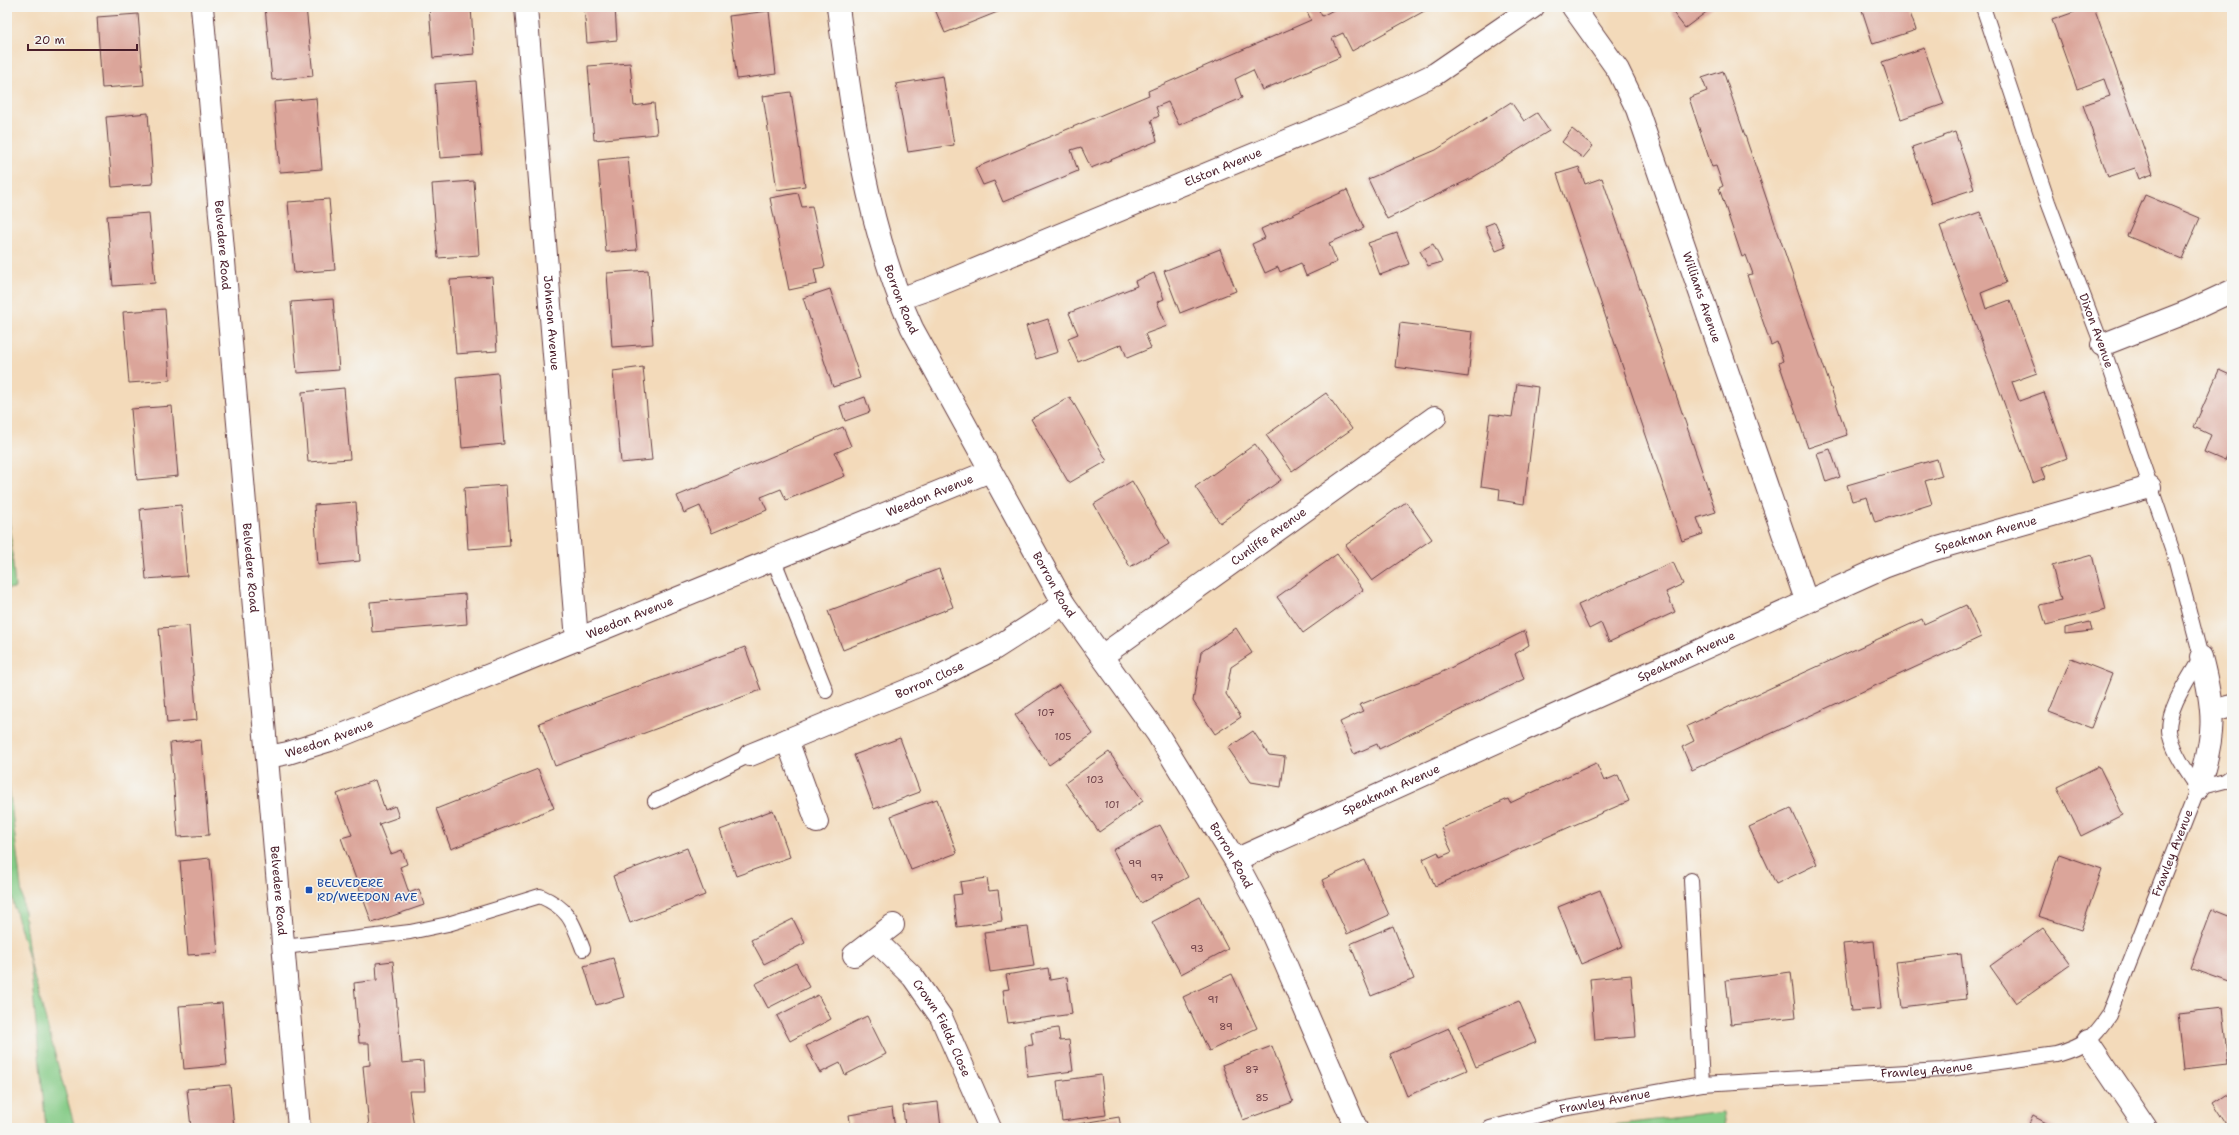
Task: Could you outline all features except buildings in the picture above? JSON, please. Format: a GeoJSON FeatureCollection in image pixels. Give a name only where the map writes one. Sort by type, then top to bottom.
{"type":"FeatureCollection","features":[{"type":"Feature","properties":{"kind":"street","name":"Belvedere Road"},"geometry":{"type":"LineString","coordinates":[[202,7],[299,1128]]}},
{"type":"Feature","properties":{"kind":"street","name":"Johnson Avenue"},"geometry":{"type":"LineString","coordinates":[[526,7],[577,640]]}},
{"type":"Feature","properties":{"kind":"street","name":"Borron Road"},"geometry":{"type":"LineString","coordinates":[[838,7],[848,84],[875,220],[899,299],[912,328],[1064,604],[1158,733],[1235,860],[1283,958],[1356,1128]]}},
{"type":"Feature","properties":{"kind":"street","name":"Elston Avenue"},"geometry":{"type":"LineString","coordinates":[[899,299],[953,279],[1352,114],[1435,74],[1533,7]]}},
{"type":"Feature","properties":{"kind":"street","name":"Williams Avenue"},"geometry":{"type":"LineString","coordinates":[[1573,7],[1618,70],[1637,109],[1806,600]]}},
{"type":"Feature","properties":{"kind":"street"},"geometry":{"type":"LineString","coordinates":[[2102,345],[2189,311],[2232,292]]}},
{"type":"Feature","properties":{"kind":"street","name":"Cunliffe Avenue"},"geometry":{"type":"LineString","coordinates":[[1102,656],[1435,417]]}},
{"type":"Feature","properties":{"kind":"street","name":"Weedon Avenue"},"geometry":{"type":"LineString","coordinates":[[268,757],[288,753],[330,740],[577,640],[773,558],[990,471]]}},
{"type":"Feature","properties":{"kind":"street","name":"Speakman Avenue"},"geometry":{"type":"LineString","coordinates":[[1235,860],[1806,600],[1884,567],[1931,550],[2150,487]]}},
{"type":"Feature","properties":{"kind":"street","name":"Borron Close"},"geometry":{"type":"LineString","coordinates":[[750,755],[932,680],[994,649],[1064,604]]}},
{"type":"Feature","properties":{"kind":"street","name":"Dixon Avenue"},"geometry":{"type":"LineString","coordinates":[[2201,657],[2222,709]]}},
{"type":"Feature","properties":{"kind":"street","name":"Frawley Avenue"},"geometry":{"type":"LineString","coordinates":[[2198,788],[2222,709]]}},
{"type":"Feature","properties":{"kind":"street"},"geometry":{"type":"LineString","coordinates":[[787,740],[817,822]]}},
{"type":"Feature","properties":{"kind":"street"},"geometry":{"type":"LineString","coordinates":[[854,955],[893,925]]}},
{"type":"Feature","properties":{"kind":"street","name":"Crown Fields Close"},"geometry":{"type":"LineString","coordinates":[[875,940],[913,977],[941,1017],[990,1128]]}},
{"type":"Feature","properties":{"kind":"street"},"geometry":{"type":"LineString","coordinates":[[2088,1042],[2146,1128]]}},
{"type":"Feature","properties":{"kind":"lane","name":"Dixon Avenue"},"geometry":{"type":"LineString","coordinates":[[1982,7],[2048,202],[2102,345],[2176,561],[2201,657]]}},
{"type":"Feature","properties":{"kind":"lane"},"geometry":{"type":"LineString","coordinates":[[773,558],[826,691]]}},
{"type":"Feature","properties":{"kind":"lane"},"geometry":{"type":"LineString","coordinates":[[2201,657],[2171,716],[2169,732],[2182,765],[2198,788],[2225,781],[2232,776]]}},
{"type":"Feature","properties":{"kind":"lane","name":"Borron Close"},"geometry":{"type":"LineString","coordinates":[[655,801],[750,755]]}},
{"type":"Feature","properties":{"kind":"lane","name":"Frawley Avenue"},"geometry":{"type":"LineString","coordinates":[[1490,1128],[1562,1109],[1702,1084],[1942,1070],[2056,1054],[2088,1042],[2109,1014],[2198,788]]}},
{"type":"Feature","properties":{"kind":"lane"},"geometry":{"type":"LineString","coordinates":[[1691,880],[1702,1084]]}},
{"type":"Feature","properties":{"kind":"lane"},"geometry":{"type":"LineString","coordinates":[[284,947],[410,932],[448,924],[540,896],[558,905],[574,926],[583,949]]}},
{"type":"Feature","properties":{"kind":"green space"},"geometry":{"type":"Polygon","coordinates":[[[7,493],[15,588],[7,589],[7,493]]]}},
{"type":"Feature","properties":{"kind":"green space"},"geometry":{"type":"Polygon","coordinates":[[[7,770],[30,962],[7,880],[7,770]]]}},
{"type":"Feature","properties":{"kind":"green space"},"geometry":{"type":"Polygon","coordinates":[[[30,962],[75,1128],[46,1128],[30,962]]]}},
{"type":"Feature","properties":{"kind":"green space"},"geometry":{"type":"Polygon","coordinates":[[[1724,1112],[1726,1128],[1590,1128],[1595,1127],[1724,1112]]]}},
{"type":"Feature","properties":{"kind":"place","name":"BELVEDERE RD/WEEDON AVE"},"geometry":{"type":"Point","coordinates":[309,890]}}]}
